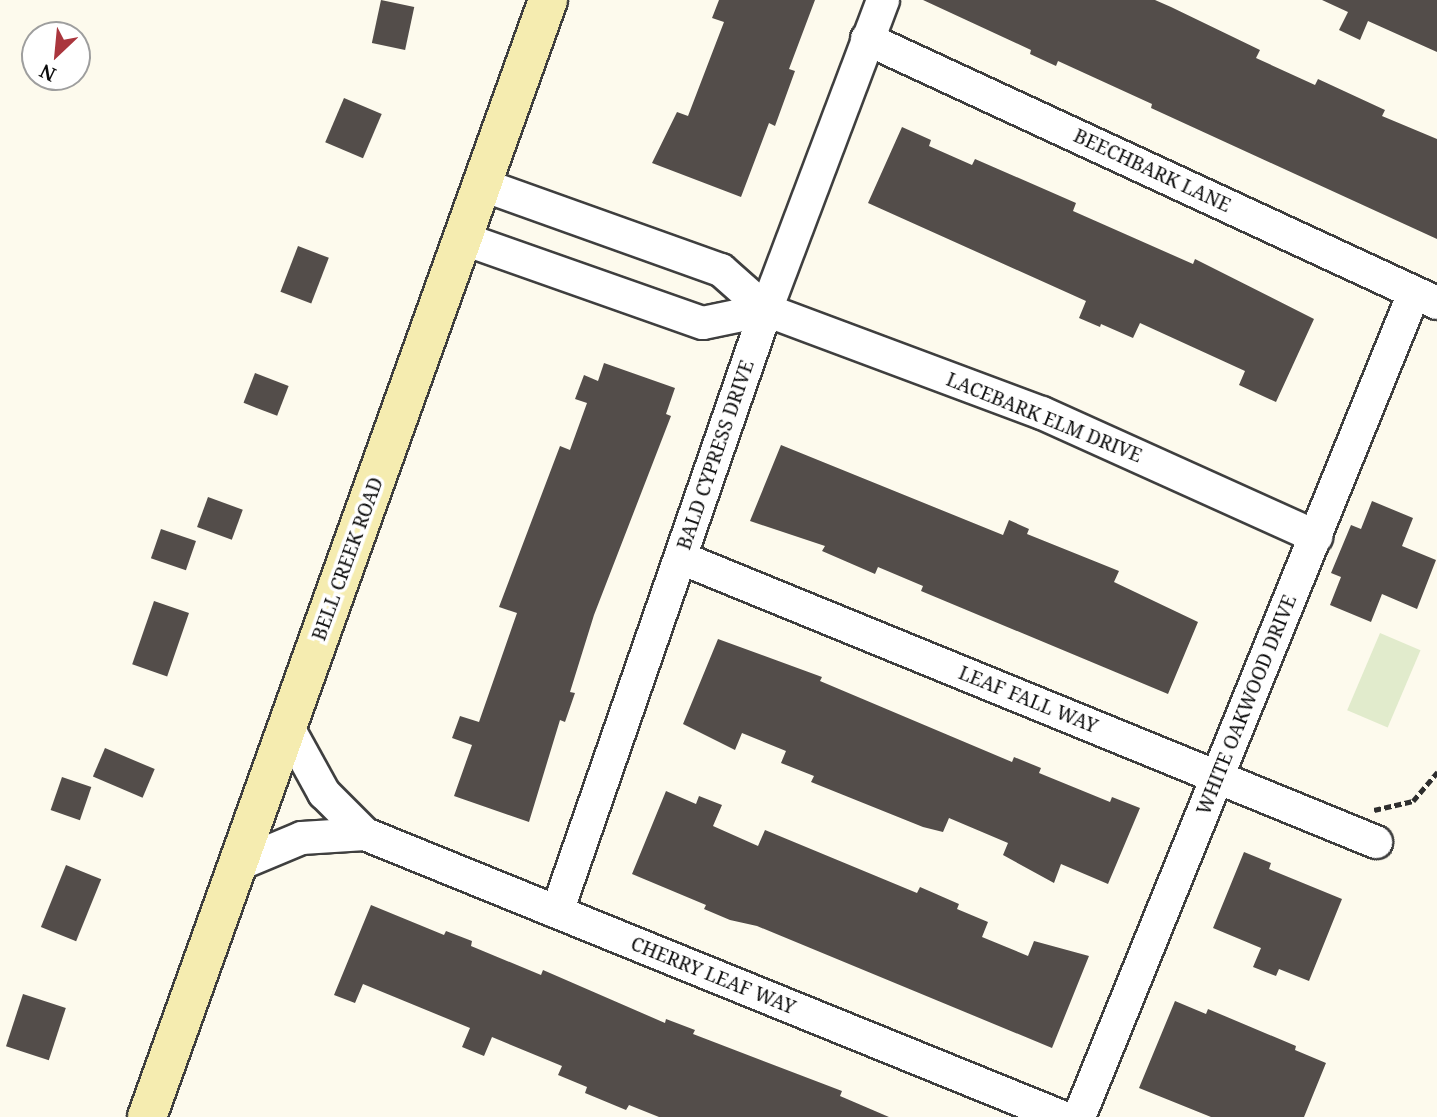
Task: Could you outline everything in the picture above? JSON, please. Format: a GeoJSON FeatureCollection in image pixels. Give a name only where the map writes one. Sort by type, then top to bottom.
{"type":"FeatureCollection","features":[{"type":"Feature","properties":{"kind":"street","name":"BELL CREEK ROAD"},"geometry":{"type":"LineString","coordinates":[[147,1117],[548,0]]}},
{"type":"Feature","properties":{"kind":"street","name":"BALD CYPRESS DRIVE"},"geometry":{"type":"LineString","coordinates":[[557,912],[766,310],[883,0]]}},
{"type":"Feature","properties":{"kind":"street","name":"BEECHBARK LANE"},"geometry":{"type":"LineString","coordinates":[[867,39],[1426,298]]}},
{"type":"Feature","properties":{"kind":"street","name":"LACEBARK ELM DRIVE"},"geometry":{"type":"LineString","coordinates":[[483,185],[721,270],[766,310],[1042,412],[1316,537]]}},
{"type":"Feature","properties":{"kind":"street"},"geometry":{"type":"LineString","coordinates":[[464,239],[703,323],[766,310]]}},
{"type":"Feature","properties":{"kind":"street","name":"WHITE OAKWOOD DRIVE"},"geometry":{"type":"LineString","coordinates":[[1079,1117],[1316,537],[1426,298]]}},
{"type":"Feature","properties":{"kind":"street","name":"LEAF FALL WAY"},"geometry":{"type":"LineString","coordinates":[[681,558],[1369,839]]}},
{"type":"Feature","properties":{"kind":"street","name":"CHERRY LEAF WAY"},"geometry":{"type":"LineString","coordinates":[[287,726],[324,793],[365,834],[1062,1117]]}},
{"type":"Feature","properties":{"kind":"street","name":"CHERRY LEAF WAY"},"geometry":{"type":"LineString","coordinates":[[237,865],[302,838],[365,834]]}},
{"type":"Feature","properties":{"kind":"path"},"geometry":{"type":"LineString","coordinates":[[1369,839],[1376,807],[1413,801],[1437,772]]}},
{"type":"Feature","properties":{"kind":"green space"},"geometry":{"type":"Polygon","coordinates":[[[1380,633],[1421,650],[1388,728],[1347,710],[1380,633]]]}},
{"type":"Feature","properties":{"kind":"building"},"geometry":{"type":"Polygon","coordinates":[[[381,0],[414,7],[405,50],[372,43],[381,0]]]}},
{"type":"Feature","properties":{"kind":"building"},"geometry":{"type":"Polygon","coordinates":[[[719,0],[815,0],[789,69],[795,71],[775,126],[769,123],[741,197],[652,163],[677,112],[688,116],[724,22],[712,18],[719,0]]]}},
{"type":"Feature","properties":{"kind":"building"},"geometry":{"type":"Polygon","coordinates":[[[923,0],[1155,0],[1171,7],[1260,50],[1256,58],[1315,85],[1318,79],[1385,110],[1382,116],[1437,139],[1437,239],[1151,108],[1152,104],[1058,61],[1056,66],[1030,54],[1031,50],[923,0]]]}},
{"type":"Feature","properties":{"kind":"building"},"geometry":{"type":"Polygon","coordinates":[[[1322,0],[1437,0],[1437,52],[1368,21],[1360,40],[1339,30],[1348,12],[1322,0]]]}},
{"type":"Feature","properties":{"kind":"building"},"geometry":{"type":"Polygon","coordinates":[[[344,98],[382,114],[363,158],[325,142],[344,98]]]}},
{"type":"Feature","properties":{"kind":"building"},"geometry":{"type":"Polygon","coordinates":[[[902,127],[931,140],[929,146],[972,165],[975,159],[1076,203],[1073,211],[1193,264],[1195,259],[1314,319],[1276,402],[1239,385],[1245,371],[1140,323],[1133,338],[1079,318],[1086,301],[868,203],[902,127]]]}},
{"type":"Feature","properties":{"kind":"building"},"geometry":{"type":"Polygon","coordinates":[[[298,246],[329,258],[311,304],[280,292],[298,246]]]}},
{"type":"Feature","properties":{"kind":"building"},"geometry":{"type":"Polygon","coordinates":[[[604,363],[675,388],[666,414],[671,416],[594,615],[570,692],[575,693],[565,722],[560,720],[529,822],[454,796],[472,745],[452,738],[460,716],[479,722],[517,613],[499,607],[560,446],[570,450],[587,403],[575,399],[584,375],[598,381],[604,363]]]}},
{"type":"Feature","properties":{"kind":"building"},"geometry":{"type":"Polygon","coordinates":[[[255,373],[289,386],[277,416],[244,403],[255,373]]]}},
{"type":"Feature","properties":{"kind":"building"},"geometry":{"type":"Polygon","coordinates":[[[781,445],[1003,535],[1009,520],[1029,529],[1027,534],[1119,571],[1114,582],[1198,622],[1168,694],[921,591],[923,586],[878,567],[875,574],[822,551],[825,546],[750,521],[781,445]]]}},
{"type":"Feature","properties":{"kind":"building"},"geometry":{"type":"Polygon","coordinates":[[[208,497],[243,510],[232,540],[197,527],[208,497]]]}},
{"type":"Feature","properties":{"kind":"building"},"geometry":{"type":"Polygon","coordinates":[[[1372,501],[1413,518],[1402,546],[1436,560],[1417,609],[1382,594],[1371,622],[1330,605],[1341,577],[1331,573],[1351,525],[1361,529],[1372,501]]]}},
{"type":"Feature","properties":{"kind":"building"},"geometry":{"type":"Polygon","coordinates":[[[161,529],[196,541],[186,570],[151,558],[161,529]]]}},
{"type":"Feature","properties":{"kind":"building"},"geometry":{"type":"Polygon","coordinates":[[[154,601],[189,613],[167,676],[132,664],[154,601]]]}},
{"type":"Feature","properties":{"kind":"building"},"geometry":{"type":"Polygon","coordinates":[[[718,639],[822,677],[820,681],[1012,762],[1014,757],[1041,768],[1039,773],[1110,802],[1112,797],[1140,808],[1108,884],[1061,864],[1054,883],[1003,855],[1008,843],[949,818],[943,832],[923,827],[811,782],[814,776],[781,763],[786,751],[742,733],[735,750],[683,724],[718,639]]]}},
{"type":"Feature","properties":{"kind":"building"},"geometry":{"type":"Polygon","coordinates":[[[105,748],[155,769],[143,798],[93,777],[105,748]]]}},
{"type":"Feature","properties":{"kind":"building"},"geometry":{"type":"Polygon","coordinates":[[[62,777],[91,787],[80,820],[51,810],[62,777]]]}},
{"type":"Feature","properties":{"kind":"building"},"geometry":{"type":"Polygon","coordinates":[[[666,791],[696,804],[699,796],[722,805],[713,826],[758,846],[765,830],[917,893],[920,887],[959,904],[957,909],[988,922],[982,937],[1028,956],[1034,941],[1089,956],[1052,1048],[757,926],[730,920],[704,909],[706,905],[632,874],[666,791]]]}},
{"type":"Feature","properties":{"kind":"building"},"geometry":{"type":"Polygon","coordinates":[[[1244,852],[1271,863],[1269,869],[1342,899],[1309,981],[1279,969],[1276,976],[1253,967],[1261,948],[1213,928],[1244,852]]]}},
{"type":"Feature","properties":{"kind":"building"},"geometry":{"type":"Polygon","coordinates":[[[66,865],[101,879],[76,941],[41,927],[66,865]]]}},
{"type":"Feature","properties":{"kind":"building"},"geometry":{"type":"Polygon","coordinates":[[[371,905],[444,935],[446,931],[472,941],[471,946],[541,975],[543,970],[665,1023],[666,1019],[695,1030],[693,1034],[842,1091],[840,1096],[889,1117],[659,1117],[629,1105],[626,1110],[585,1093],[587,1087],[558,1075],[562,1066],[492,1037],[484,1056],[462,1047],[470,1028],[363,984],[355,1003],[334,995],[371,905]]]}},
{"type":"Feature","properties":{"kind":"building"},"geometry":{"type":"Polygon","coordinates":[[[23,994],[66,1008],[49,1060],[6,1046],[23,994]]]}},
{"type":"Feature","properties":{"kind":"building"},"geometry":{"type":"Polygon","coordinates":[[[1175,1001],[1206,1014],[1208,1009],[1296,1046],[1295,1050],[1326,1063],[1304,1117],[1211,1117],[1139,1088],[1175,1001]]]}}]}
